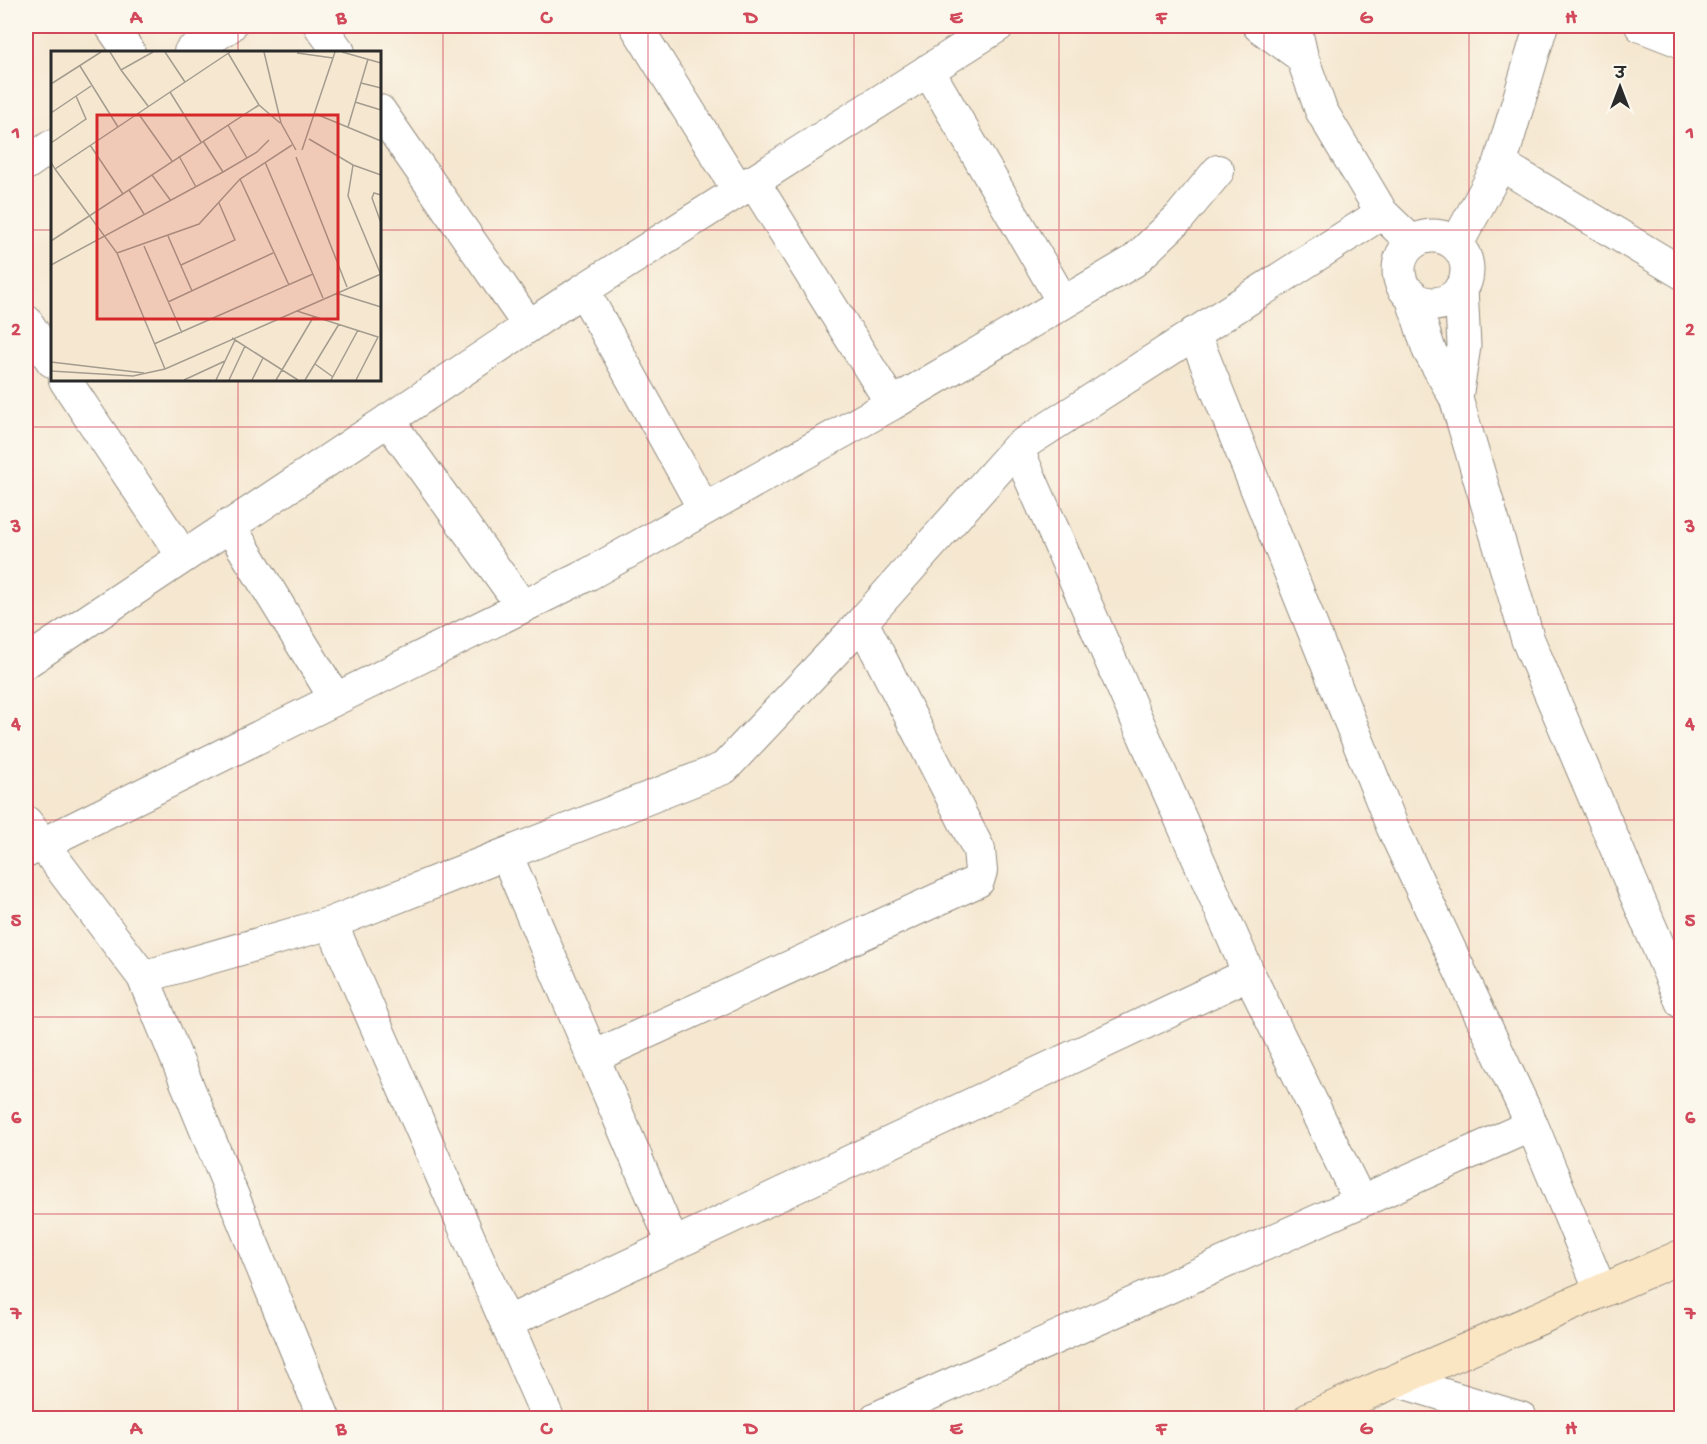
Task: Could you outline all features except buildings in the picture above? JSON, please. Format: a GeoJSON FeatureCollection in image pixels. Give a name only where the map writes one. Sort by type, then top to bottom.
{"type":"FeatureCollection","features":[{"type":"Feature","properties":{"kind":"main road"},"geometry":{"type":"LineString","coordinates":[[1310,1419],[1682,1256]]}},
{"type":"Feature","properties":{"kind":"street"},"geometry":{"type":"LineString","coordinates":[[111,26],[128,51]]}},
{"type":"Feature","properties":{"kind":"street"},"geometry":{"type":"LineString","coordinates":[[192,51],[230,26]]}},
{"type":"Feature","properties":{"kind":"street"},"geometry":{"type":"LineString","coordinates":[[320,26],[338,51]]}},
{"type":"Feature","properties":{"kind":"street"},"geometry":{"type":"LineString","coordinates":[[636,26],[892,404]]}},
{"type":"Feature","properties":{"kind":"street"},"geometry":{"type":"LineString","coordinates":[[26,662],[583,290],[998,26]]}},
{"type":"Feature","properties":{"kind":"street"},"geometry":{"type":"LineString","coordinates":[[1259,26],[1302,57]]}},
{"type":"Feature","properties":{"kind":"street"},"geometry":{"type":"LineString","coordinates":[[1295,26],[1302,57],[1321,111],[1382,213],[1413,243]]}},
{"type":"Feature","properties":{"kind":"street"},"geometry":{"type":"LineString","coordinates":[[1456,245],[1500,164],[1541,26]]}},
{"type":"Feature","properties":{"kind":"street"},"geometry":{"type":"LineString","coordinates":[[1641,26],[1682,42]]}},
{"type":"Feature","properties":{"kind":"street"},"geometry":{"type":"LineString","coordinates":[[928,70],[1063,302]]}},
{"type":"Feature","properties":{"kind":"street"},"geometry":{"type":"LineString","coordinates":[[381,112],[529,326]]}},
{"type":"Feature","properties":{"kind":"street"},"geometry":{"type":"LineString","coordinates":[[26,164],[51,147]]}},
{"type":"Feature","properties":{"kind":"street"},"geometry":{"type":"LineString","coordinates":[[1500,164],[1682,273]]}},
{"type":"Feature","properties":{"kind":"street"},"geometry":{"type":"LineString","coordinates":[[324,1419],[143,977],[37,845],[589,574],[892,404],[1134,261],[1179,218],[1218,171]]}},
{"type":"Feature","properties":{"kind":"street"},"geometry":{"type":"LineString","coordinates":[[143,977],[332,923],[724,768],[862,622],[1017,448],[1382,213]]}},
{"type":"Feature","properties":{"kind":"street"},"geometry":{"type":"LineString","coordinates":[[1430,236],[1440,236],[1456,245],[1463,254],[1467,265],[1467,277],[1452,297],[1434,304],[1421,301],[1404,287],[1399,268],[1401,259],[1413,243],[1430,236]]}},
{"type":"Feature","properties":{"kind":"street"},"geometry":{"type":"LineString","coordinates":[[1456,398],[1464,346],[1461,288]]}},
{"type":"Feature","properties":{"kind":"street"},"geometry":{"type":"LineString","coordinates":[[583,290],[704,509]]}},
{"type":"Feature","properties":{"kind":"street"},"geometry":{"type":"LineString","coordinates":[[1411,294],[1430,350],[1456,398],[1528,640],[1682,1002]]}},
{"type":"Feature","properties":{"kind":"street"},"geometry":{"type":"LineString","coordinates":[[26,321],[51,359]]}},
{"type":"Feature","properties":{"kind":"street"},"geometry":{"type":"LineString","coordinates":[[1194,333],[1392,826],[1532,1125],[1601,1292]]}},
{"type":"Feature","properties":{"kind":"street"},"geometry":{"type":"LineString","coordinates":[[66,381],[183,556]]}},
{"type":"Feature","properties":{"kind":"street"},"geometry":{"type":"LineString","coordinates":[[388,420],[522,606]]}},
{"type":"Feature","properties":{"kind":"street"},"geometry":{"type":"LineString","coordinates":[[1017,448],[1249,974],[1360,1201]]}},
{"type":"Feature","properties":{"kind":"street"},"geometry":{"type":"LineString","coordinates":[[229,525],[335,698]]}},
{"type":"Feature","properties":{"kind":"street"},"geometry":{"type":"LineString","coordinates":[[593,1057],[978,881],[981,871],[979,850],[862,622]]}},
{"type":"Feature","properties":{"kind":"street"},"geometry":{"type":"LineString","coordinates":[[506,854],[673,1244]]}},
{"type":"Feature","properties":{"kind":"street"},"geometry":{"type":"LineString","coordinates":[[332,923],[548,1419]]}},
{"type":"Feature","properties":{"kind":"street"},"geometry":{"type":"LineString","coordinates":[[506,1323],[1249,974]]}},
{"type":"Feature","properties":{"kind":"street"},"geometry":{"type":"LineString","coordinates":[[876,1419],[1532,1125]]}},
{"type":"Feature","properties":{"kind":"street"},"geometry":{"type":"LineString","coordinates":[[1398,1381],[1521,1419]]}}]}
